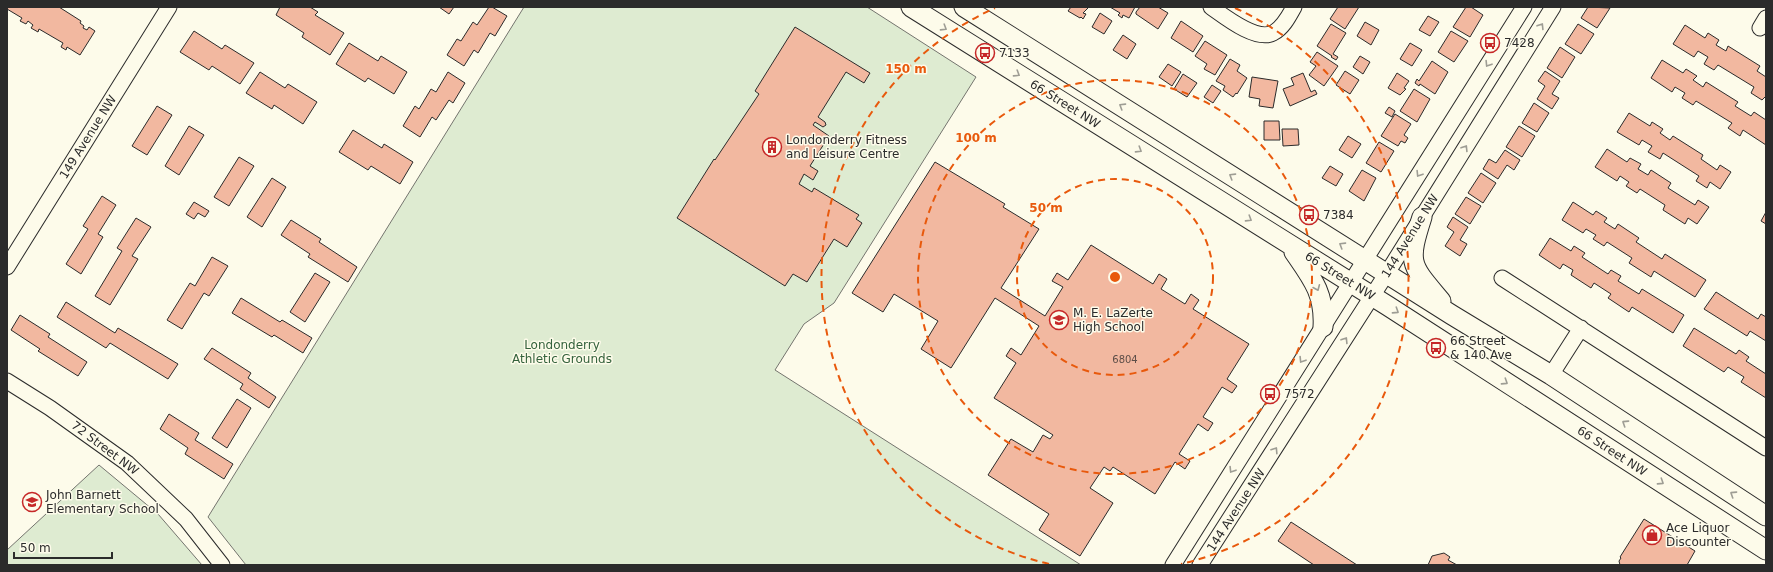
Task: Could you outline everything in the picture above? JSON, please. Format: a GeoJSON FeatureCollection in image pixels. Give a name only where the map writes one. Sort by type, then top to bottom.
{"type":"FeatureCollection","features":[{"type":"Feature","properties":{"kind":"main road","name":"66 Street NW"},"geometry":{"type":"LineString","coordinates":[[911,7],[1351,283],[1766,550]]}},
{"type":"Feature","properties":{"kind":"main road"},"geometry":{"type":"LineString","coordinates":[[964,7],[1366,259],[1452,315],[1551,375],[1766,516]]}},
{"type":"Feature","properties":{"kind":"main road"},"geometry":{"type":"LineString","coordinates":[[1422,217],[1412,249],[1414,265],[1420,276],[1452,315]]}},
{"type":"Feature","properties":{"kind":"main road"},"geometry":{"type":"LineString","coordinates":[[1288,244],[1314,282],[1319,292],[1323,307],[1322,327]]}},
{"type":"Feature","properties":{"kind":"street","name":"149 Avenue NW"},"geometry":{"type":"LineString","coordinates":[[7,267],[169,7]]}},
{"type":"Feature","properties":{"kind":"street"},"geometry":{"type":"LineString","coordinates":[[1211,7],[1259,35],[1273,33],[1280,28],[1294,7]]}},
{"type":"Feature","properties":{"kind":"street","name":"144 Avenue NW"},"geometry":{"type":"LineString","coordinates":[[1173,565],[1524,7]]}},
{"type":"Feature","properties":{"kind":"street","name":"144 Avenue NW"},"geometry":{"type":"LineString","coordinates":[[1200,565],[1372,297],[1553,7]]}},
{"type":"Feature","properties":{"kind":"street"},"geometry":{"type":"LineString","coordinates":[[1502,278],[1766,448]]}},
{"type":"Feature","properties":{"kind":"street"},"geometry":{"type":"LineString","coordinates":[[1551,375],[1581,328]]}},
{"type":"Feature","properties":{"kind":"street","name":"72 Street NW"},"geometry":{"type":"LineString","coordinates":[[7,381],[50,408],[128,463],[186,519],[222,565]]}},
{"type":"Feature","properties":{"kind":"green space","name":"Londonderry Athletic Grounds"},"geometry":{"type":"Polygon","coordinates":[[[524,7],[867,7],[976,77],[834,303],[804,324],[775,370],[1081,565],[246,565],[208,517],[524,7]]]}},
{"type":"Feature","properties":{"kind":"green space"},"geometry":{"type":"Polygon","coordinates":[[[99,465],[158,514],[202,565],[7,565],[7,550],[99,465]]]}},
{"type":"Feature","properties":{"kind":"building"},"geometry":{"type":"Polygon","coordinates":[[[7,7],[59,7],[81,21],[80,23],[84,26],[83,28],[87,30],[89,27],[95,31],[80,55],[67,47],[66,50],[61,47],[63,43],[39,29],[38,32],[31,28],[33,25],[28,21],[26,24],[20,21],[22,18],[7,9],[7,7]]]}},
{"type":"Feature","properties":{"kind":"building"},"geometry":{"type":"Polygon","coordinates":[[[280,7],[310,7],[318,12],[315,15],[344,33],[330,55],[302,37],[304,33],[276,15],[280,7]]]}},
{"type":"Feature","properties":{"kind":"building"},"geometry":{"type":"Polygon","coordinates":[[[439,7],[454,7],[449,14],[439,7]]]}},
{"type":"Feature","properties":{"kind":"building"},"geometry":{"type":"Polygon","coordinates":[[[489,7],[492,7],[507,16],[495,36],[490,33],[478,53],[474,50],[464,66],[447,55],[457,39],[461,41],[473,22],[477,25],[489,7]]]}},
{"type":"Feature","properties":{"kind":"building"},"geometry":{"type":"Polygon","coordinates":[[[1071,7],[1089,7],[1083,13],[1086,14],[1083,19],[1068,11],[1071,7]]]}},
{"type":"Feature","properties":{"kind":"building"},"geometry":{"type":"Polygon","coordinates":[[[1110,7],[1135,7],[1129,18],[1123,15],[1122,18],[1118,15],[1120,13],[1110,7]]]}},
{"type":"Feature","properties":{"kind":"building"},"geometry":{"type":"Polygon","coordinates":[[[1140,7],[1158,7],[1168,13],[1158,29],[1136,14],[1140,7]]]}},
{"type":"Feature","properties":{"kind":"building"},"geometry":{"type":"Polygon","coordinates":[[[1338,7],[1359,7],[1345,29],[1330,19],[1338,7]]]}},
{"type":"Feature","properties":{"kind":"building"},"geometry":{"type":"Polygon","coordinates":[[[1466,7],[1471,7],[1483,15],[1470,37],[1453,27],[1466,7]]]}},
{"type":"Feature","properties":{"kind":"building"},"geometry":{"type":"Polygon","coordinates":[[[1588,7],[1610,8],[1597,28],[1581,18],[1588,7]]]}},
{"type":"Feature","properties":{"kind":"building"},"geometry":{"type":"Polygon","coordinates":[[[1100,13],[1112,21],[1104,34],[1092,27],[1100,13]]]}},
{"type":"Feature","properties":{"kind":"building"},"geometry":{"type":"Polygon","coordinates":[[[1428,16],[1439,22],[1430,36],[1419,30],[1428,16]]]}},
{"type":"Feature","properties":{"kind":"building"},"geometry":{"type":"Polygon","coordinates":[[[1181,21],[1203,36],[1193,52],[1171,38],[1181,21]]]}},
{"type":"Feature","properties":{"kind":"building"},"geometry":{"type":"Polygon","coordinates":[[[1365,22],[1379,30],[1371,45],[1357,36],[1365,22]]]}},
{"type":"Feature","properties":{"kind":"building"},"geometry":{"type":"Polygon","coordinates":[[[1331,24],[1346,33],[1333,54],[1338,57],[1336,60],[1317,46],[1331,24]]]}},
{"type":"Feature","properties":{"kind":"building"},"geometry":{"type":"Polygon","coordinates":[[[1578,24],[1594,34],[1581,54],[1565,44],[1578,24]]]}},
{"type":"Feature","properties":{"kind":"building"},"geometry":{"type":"Polygon","coordinates":[[[1685,25],[1705,38],[1708,33],[1719,40],[1716,45],[1726,51],[1728,46],[1760,66],[1757,71],[1766,77],[1766,96],[1762,100],[1751,93],[1754,87],[1718,65],[1714,70],[1704,64],[1708,57],[1698,51],[1694,57],[1673,44],[1685,25]]]}},
{"type":"Feature","properties":{"kind":"building","name":"Londonderry Fitness and Leisure Centre"},"geometry":{"type":"Polygon","coordinates":[[[795,27],[870,73],[864,83],[846,72],[818,117],[825,122],[826,125],[823,127],[815,122],[813,125],[829,136],[810,166],[818,171],[813,180],[804,174],[799,184],[812,192],[814,188],[859,215],[856,219],[862,223],[847,247],[834,239],[807,282],[793,274],[785,286],[677,218],[714,159],[715,160],[759,94],[755,91],[795,27]]]}},
{"type":"Feature","properties":{"kind":"building"},"geometry":{"type":"Polygon","coordinates":[[[194,31],[222,49],[225,45],[254,63],[240,84],[212,66],[209,70],[180,52],[194,31]]]}},
{"type":"Feature","properties":{"kind":"building"},"geometry":{"type":"Polygon","coordinates":[[[1451,31],[1468,41],[1454,62],[1438,52],[1451,31]]]}},
{"type":"Feature","properties":{"kind":"building"},"geometry":{"type":"Polygon","coordinates":[[[1123,35],[1136,44],[1127,59],[1113,50],[1123,35]]]}},
{"type":"Feature","properties":{"kind":"building"},"geometry":{"type":"Polygon","coordinates":[[[1205,41],[1227,55],[1215,75],[1204,69],[1207,64],[1195,56],[1205,41]]]}},
{"type":"Feature","properties":{"kind":"building"},"geometry":{"type":"Polygon","coordinates":[[[349,43],[378,61],[381,56],[407,72],[394,94],[368,78],[365,82],[336,64],[349,43]]]}},
{"type":"Feature","properties":{"kind":"building"},"geometry":{"type":"Polygon","coordinates":[[[1410,43],[1422,50],[1412,66],[1400,59],[1410,43]]]}},
{"type":"Feature","properties":{"kind":"building"},"geometry":{"type":"Polygon","coordinates":[[[1560,47],[1575,57],[1562,78],[1547,68],[1560,47]]]}},
{"type":"Feature","properties":{"kind":"building"},"geometry":{"type":"Polygon","coordinates":[[[1317,52],[1338,66],[1324,86],[1309,75],[1316,66],[1310,62],[1317,52]]]}},
{"type":"Feature","properties":{"kind":"building"},"geometry":{"type":"Polygon","coordinates":[[[1360,56],[1370,62],[1363,74],[1353,67],[1360,56]]]}},
{"type":"Feature","properties":{"kind":"building"},"geometry":{"type":"Polygon","coordinates":[[[1230,59],[1240,65],[1237,71],[1247,78],[1237,94],[1236,93],[1233,97],[1223,90],[1225,86],[1216,81],[1230,59]]]}},
{"type":"Feature","properties":{"kind":"building"},"geometry":{"type":"Polygon","coordinates":[[[1662,60],[1683,73],[1686,69],[1697,76],[1693,80],[1703,87],[1706,82],[1738,102],[1735,106],[1751,116],[1754,112],[1766,120],[1766,145],[1743,130],[1740,136],[1728,128],[1732,123],[1696,101],[1693,105],[1682,98],[1685,93],[1675,87],[1672,92],[1651,78],[1662,60]]]}},
{"type":"Feature","properties":{"kind":"building"},"geometry":{"type":"Polygon","coordinates":[[[1432,61],[1448,72],[1435,94],[1420,84],[1419,86],[1415,83],[1417,79],[1419,81],[1432,61]]]}},
{"type":"Feature","properties":{"kind":"building"},"geometry":{"type":"Polygon","coordinates":[[[1168,64],[1181,72],[1172,86],[1159,77],[1168,64]]]}},
{"type":"Feature","properties":{"kind":"building"},"geometry":{"type":"Polygon","coordinates":[[[1345,71],[1359,80],[1350,94],[1336,85],[1345,71]]]}},
{"type":"Feature","properties":{"kind":"building"},"geometry":{"type":"Polygon","coordinates":[[[1545,71],[1560,81],[1552,94],[1559,98],[1552,109],[1537,99],[1545,86],[1538,81],[1545,71]]]}},
{"type":"Feature","properties":{"kind":"building"},"geometry":{"type":"Polygon","coordinates":[[[260,72],[285,88],[288,84],[317,102],[303,124],[274,105],[272,109],[246,93],[260,72]]]}},
{"type":"Feature","properties":{"kind":"building"},"geometry":{"type":"Polygon","coordinates":[[[448,72],[465,83],[453,103],[449,100],[436,120],[432,117],[420,137],[403,126],[415,106],[419,109],[431,89],[436,92],[448,72]]]}},
{"type":"Feature","properties":{"kind":"building"},"geometry":{"type":"Polygon","coordinates":[[[1303,73],[1311,92],[1315,90],[1317,94],[1290,106],[1283,89],[1294,85],[1291,78],[1303,73]]]}},
{"type":"Feature","properties":{"kind":"building"},"geometry":{"type":"Polygon","coordinates":[[[1397,73],[1409,81],[1404,88],[1406,89],[1400,95],[1388,88],[1397,73]]]}},
{"type":"Feature","properties":{"kind":"building"},"geometry":{"type":"Polygon","coordinates":[[[1183,74],[1197,83],[1187,97],[1174,89],[1183,74]]]}},
{"type":"Feature","properties":{"kind":"building"},"geometry":{"type":"Polygon","coordinates":[[[1252,77],[1278,81],[1273,108],[1259,106],[1260,99],[1249,97],[1252,77]]]}},
{"type":"Feature","properties":{"kind":"building"},"geometry":{"type":"Polygon","coordinates":[[[1212,85],[1221,91],[1213,103],[1204,97],[1212,85]]]}},
{"type":"Feature","properties":{"kind":"building"},"geometry":{"type":"Polygon","coordinates":[[[1414,89],[1430,99],[1417,122],[1400,111],[1414,89]]]}},
{"type":"Feature","properties":{"kind":"building"},"geometry":{"type":"Polygon","coordinates":[[[1534,103],[1549,113],[1537,132],[1522,123],[1534,103]]]}},
{"type":"Feature","properties":{"kind":"building"},"geometry":{"type":"Polygon","coordinates":[[[157,106],[172,115],[147,155],[132,146],[157,106]]]}},
{"type":"Feature","properties":{"kind":"building"},"geometry":{"type":"Polygon","coordinates":[[[1389,107],[1395,111],[1392,117],[1385,113],[1389,107]]]}},
{"type":"Feature","properties":{"kind":"building"},"geometry":{"type":"Polygon","coordinates":[[[1629,113],[1650,126],[1652,122],[1663,129],[1660,133],[1670,140],[1673,136],[1703,155],[1701,159],[1717,170],[1720,165],[1731,172],[1720,189],[1710,182],[1707,188],[1696,181],[1699,176],[1663,153],[1660,159],[1648,152],[1652,146],[1642,140],[1639,145],[1617,132],[1629,113]]]}},
{"type":"Feature","properties":{"kind":"building"},"geometry":{"type":"Polygon","coordinates":[[[1395,114],[1411,124],[1404,135],[1408,138],[1405,143],[1401,141],[1398,146],[1381,136],[1395,114]]]}},
{"type":"Feature","properties":{"kind":"building"},"geometry":{"type":"Polygon","coordinates":[[[1264,121],[1279,121],[1280,140],[1264,140],[1264,121]]]}},
{"type":"Feature","properties":{"kind":"building"},"geometry":{"type":"Polygon","coordinates":[[[189,126],[204,135],[179,175],[165,166],[189,126]]]}},
{"type":"Feature","properties":{"kind":"building"},"geometry":{"type":"Polygon","coordinates":[[[1519,126],[1535,136],[1522,157],[1506,147],[1519,126]]]}},
{"type":"Feature","properties":{"kind":"building"},"geometry":{"type":"Polygon","coordinates":[[[1282,129],[1298,129],[1299,145],[1283,146],[1282,129]]]}},
{"type":"Feature","properties":{"kind":"building"},"geometry":{"type":"Polygon","coordinates":[[[353,130],[382,148],[384,144],[413,162],[400,184],[371,166],[368,170],[339,152],[353,130]]]}},
{"type":"Feature","properties":{"kind":"building"},"geometry":{"type":"Polygon","coordinates":[[[1348,136],[1361,144],[1352,158],[1339,150],[1348,136]]]}},
{"type":"Feature","properties":{"kind":"building"},"geometry":{"type":"Polygon","coordinates":[[[1379,142],[1394,151],[1381,172],[1366,163],[1379,142]]]}},
{"type":"Feature","properties":{"kind":"building"},"geometry":{"type":"Polygon","coordinates":[[[1607,149],[1627,162],[1630,158],[1641,164],[1638,169],[1648,175],[1651,170],[1671,183],[1668,188],[1695,205],[1698,200],[1709,207],[1697,224],[1688,218],[1685,224],[1663,210],[1665,205],[1640,189],[1637,193],[1626,186],[1629,182],[1620,176],[1617,181],[1595,167],[1607,149]]]}},
{"type":"Feature","properties":{"kind":"building"},"geometry":{"type":"Polygon","coordinates":[[[1505,150],[1520,160],[1514,170],[1507,165],[1498,179],[1483,169],[1489,159],[1496,163],[1505,150]]]}},
{"type":"Feature","properties":{"kind":"building"},"geometry":{"type":"Polygon","coordinates":[[[239,157],[254,166],[229,206],[214,197],[239,157]]]}},
{"type":"Feature","properties":{"kind":"building"},"geometry":{"type":"Polygon","coordinates":[[[935,162],[1005,204],[1003,207],[1039,229],[1001,288],[1045,316],[1063,287],[1052,281],[1057,273],[1068,280],[1091,245],[1153,284],[1159,274],[1167,279],[1161,289],[1185,304],[1191,294],[1199,300],[1193,309],[1249,344],[1227,379],[1237,386],[1232,393],[1222,387],[1203,417],[1213,423],[1208,431],[1198,424],[1179,454],[1190,461],[1185,469],[1175,462],[1155,494],[1113,467],[1110,471],[1104,467],[1090,488],[1113,503],[1080,556],[1039,530],[1049,514],[988,475],[1011,439],[1033,452],[1043,435],[1050,439],[1053,435],[994,398],[1016,363],[1006,356],[1011,348],[1021,355],[1039,326],[995,298],[951,368],[921,349],[938,321],[894,294],[883,312],[852,293],[935,162]]]}},
{"type":"Feature","properties":{"kind":"building"},"geometry":{"type":"Polygon","coordinates":[[[1330,166],[1343,174],[1336,186],[1322,178],[1330,166]]]}},
{"type":"Feature","properties":{"kind":"building"},"geometry":{"type":"Polygon","coordinates":[[[1362,170],[1376,178],[1364,201],[1349,191],[1362,170]]]}},
{"type":"Feature","properties":{"kind":"building"},"geometry":{"type":"Polygon","coordinates":[[[1481,173],[1496,183],[1483,203],[1468,193],[1481,173]]]}},
{"type":"Feature","properties":{"kind":"building"},"geometry":{"type":"Polygon","coordinates":[[[272,178],[286,187],[262,227],[247,217],[272,178]]]}},
{"type":"Feature","properties":{"kind":"building"},"geometry":{"type":"Polygon","coordinates":[[[102,196],[116,205],[98,234],[103,237],[81,274],[66,264],[88,229],[83,226],[102,196]]]}},
{"type":"Feature","properties":{"kind":"building"},"geometry":{"type":"Polygon","coordinates":[[[1466,197],[1481,206],[1470,224],[1455,214],[1466,197]]]}},
{"type":"Feature","properties":{"kind":"building"},"geometry":{"type":"Polygon","coordinates":[[[194,202],[209,211],[205,217],[198,213],[194,219],[186,214],[194,202]]]}},
{"type":"Feature","properties":{"kind":"building"},"geometry":{"type":"Polygon","coordinates":[[[1573,202],[1593,215],[1596,211],[1607,218],[1604,222],[1615,229],[1618,224],[1639,238],[1636,242],[1662,259],[1665,254],[1706,280],[1695,297],[1654,271],[1651,277],[1629,263],[1632,258],[1607,242],[1604,246],[1593,239],[1596,235],[1586,229],[1583,233],[1562,220],[1573,202]]]}},
{"type":"Feature","properties":{"kind":"building"},"geometry":{"type":"Polygon","coordinates":[[[1766,212],[1766,224],[1761,221],[1766,212]]]}},
{"type":"Feature","properties":{"kind":"building"},"geometry":{"type":"Polygon","coordinates":[[[1453,217],[1468,227],[1460,240],[1467,244],[1460,256],[1445,246],[1454,232],[1447,227],[1453,217]]]}},
{"type":"Feature","properties":{"kind":"building"},"geometry":{"type":"Polygon","coordinates":[[[136,218],[151,227],[132,256],[138,259],[110,305],[95,296],[122,251],[117,248],[136,218]]]}},
{"type":"Feature","properties":{"kind":"building"},"geometry":{"type":"Polygon","coordinates":[[[291,220],[321,239],[319,242],[357,267],[348,282],[308,257],[310,254],[281,235],[291,220]]]}},
{"type":"Feature","properties":{"kind":"building"},"geometry":{"type":"Polygon","coordinates":[[[1550,238],[1571,251],[1574,246],[1585,253],[1582,257],[1608,274],[1611,270],[1621,276],[1618,281],[1639,294],[1642,289],[1684,315],[1673,333],[1632,307],[1629,312],[1608,298],[1611,294],[1594,283],[1591,288],[1571,275],[1573,270],[1563,264],[1560,269],[1539,255],[1550,238]]]}},
{"type":"Feature","properties":{"kind":"building"},"geometry":{"type":"Polygon","coordinates":[[[212,257],[228,266],[209,296],[204,293],[182,329],[167,320],[190,283],[195,286],[212,257]]]}},
{"type":"Feature","properties":{"kind":"building"},"geometry":{"type":"Polygon","coordinates":[[[315,273],[330,282],[305,322],[290,312],[315,273]]]}},
{"type":"Feature","properties":{"kind":"building"},"geometry":{"type":"Polygon","coordinates":[[[1716,292],[1758,319],[1761,314],[1766,317],[1766,341],[1750,331],[1747,336],[1704,309],[1716,292]]]}},
{"type":"Feature","properties":{"kind":"building"},"geometry":{"type":"Polygon","coordinates":[[[241,298],[280,322],[282,320],[312,338],[303,353],[274,335],[272,337],[232,313],[241,298]]]}},
{"type":"Feature","properties":{"kind":"building"},"geometry":{"type":"Polygon","coordinates":[[[66,302],[115,333],[118,328],[178,364],[168,379],[110,343],[106,348],[57,317],[66,302]]]}},
{"type":"Feature","properties":{"kind":"building"},"geometry":{"type":"Polygon","coordinates":[[[20,315],[50,334],[48,337],[87,362],[78,376],[38,351],[40,349],[11,330],[20,315]]]}},
{"type":"Feature","properties":{"kind":"building"},"geometry":{"type":"Polygon","coordinates":[[[1694,328],[1736,354],[1739,350],[1749,357],[1746,361],[1766,374],[1766,398],[1741,382],[1744,377],[1728,367],[1724,372],[1683,346],[1694,328]]]}},
{"type":"Feature","properties":{"kind":"building"},"geometry":{"type":"Polygon","coordinates":[[[212,348],[251,373],[248,378],[276,397],[269,408],[240,389],[243,384],[204,359],[212,348]]]}},
{"type":"Feature","properties":{"kind":"building"},"geometry":{"type":"Polygon","coordinates":[[[237,399],[251,408],[227,448],[212,438],[237,399]]]}},
{"type":"Feature","properties":{"kind":"building"},"geometry":{"type":"Polygon","coordinates":[[[169,414],[199,433],[195,440],[233,464],[224,479],[185,454],[188,448],[160,429],[169,414]]]}},
{"type":"Feature","properties":{"kind":"building","name":"Ace Liquor Discounter"},"geometry":{"type":"Polygon","coordinates":[[[1644,519],[1695,551],[1687,565],[1620,565],[1620,557],[1644,519]]]}},
{"type":"Feature","properties":{"kind":"building"},"geometry":{"type":"Polygon","coordinates":[[[1291,522],[1357,565],[1314,565],[1278,541],[1291,522]]]}},
{"type":"Feature","properties":{"kind":"building"},"geometry":{"type":"Polygon","coordinates":[[[1444,553],[1450,557],[1448,560],[1457,565],[1428,565],[1432,556],[1444,553]]]}},
{"type":"Feature","properties":{"kind":"place","name":"7428"},"geometry":{"type":"Point","coordinates":[1490,43]}},
{"type":"Feature","properties":{"kind":"place","name":"7133"},"geometry":{"type":"Point","coordinates":[985,53]}},
{"type":"Feature","properties":{"kind":"place","name":"Londonderry Fitness and Leisure Centre"},"geometry":{"type":"Point","coordinates":[772,147]}},
{"type":"Feature","properties":{"kind":"place","name":"7384"},"geometry":{"type":"Point","coordinates":[1309,215]}},
{"type":"Feature","properties":{"kind":"place","name":"M. E. LaZerte High School"},"geometry":{"type":"Point","coordinates":[1059,320]}},
{"type":"Feature","properties":{"kind":"place","name":"66 Street & 140 Ave"},"geometry":{"type":"Point","coordinates":[1436,348]}},
{"type":"Feature","properties":{"kind":"place","name":"7572"},"geometry":{"type":"Point","coordinates":[1270,394]}},
{"type":"Feature","properties":{"kind":"place","name":"John Barnett Elementary School"},"geometry":{"type":"Point","coordinates":[32,502]}},
{"type":"Feature","properties":{"kind":"place","name":"Ace Liquor Discounter"},"geometry":{"type":"Point","coordinates":[1652,535]}}]}
